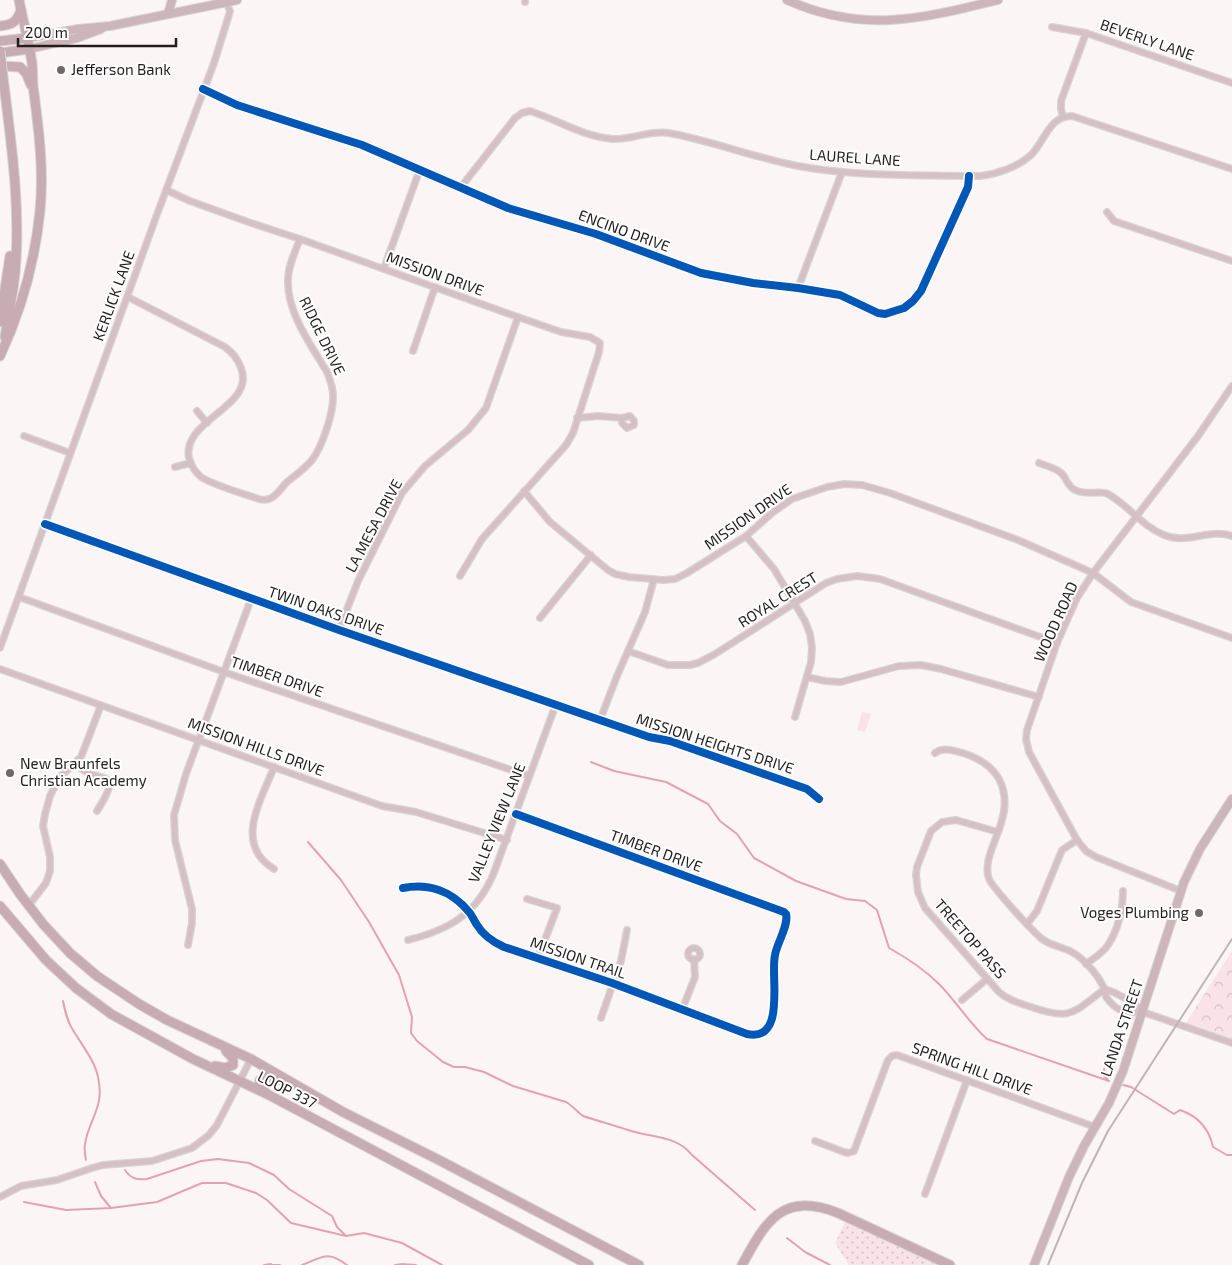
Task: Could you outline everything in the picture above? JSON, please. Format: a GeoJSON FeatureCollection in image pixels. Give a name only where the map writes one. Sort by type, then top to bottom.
{"type":"FeatureCollection","features":[{"type":"Feature","properties":{"kind":"main road"},"geometry":{"type":"LineString","coordinates":[[0,357],[9,337],[32,262],[40,210],[40,146],[33,92],[32,62],[19,0]]}},
{"type":"Feature","properties":{"kind":"main road"},"geometry":{"type":"LineString","coordinates":[[0,26],[16,22],[21,10]]}},
{"type":"Feature","properties":{"kind":"main road"},"geometry":{"type":"LineString","coordinates":[[0,41],[27,38]]}},
{"type":"Feature","properties":{"kind":"main road"},"geometry":{"type":"LineString","coordinates":[[0,357],[15,273],[17,209],[13,154],[0,52],[28,49]]}},
{"type":"Feature","properties":{"kind":"main road"},"geometry":{"type":"LineString","coordinates":[[0,66],[20,67],[26,73],[33,92]]}},
{"type":"Feature","properties":{"kind":"main road"},"geometry":{"type":"LineString","coordinates":[[0,322],[17,209]]}},
{"type":"Feature","properties":{"kind":"main road","name":"LOOP 337"},"geometry":{"type":"LineString","coordinates":[[0,864],[56,939],[97,976],[156,1014],[251,1060],[291,1083],[639,1265]]}},
{"type":"Feature","properties":{"kind":"main road","name":"LOOP 337"},"geometry":{"type":"LineString","coordinates":[[0,906],[46,960],[76,988],[111,1014],[193,1060],[269,1095],[589,1265]]}},
{"type":"Feature","properties":{"kind":"main road"},"geometry":{"type":"LineString","coordinates":[[193,1060],[219,1067],[231,1066],[234,1063],[233,1058],[222,1047]]}},
{"type":"Feature","properties":{"kind":"main road"},"geometry":{"type":"LineString","coordinates":[[269,1095],[259,1086],[262,1078],[267,1076],[291,1083]]}},
{"type":"Feature","properties":{"kind":"main road"},"geometry":{"type":"LineString","coordinates":[[742,1265],[757,1236],[771,1218],[784,1211],[804,1205],[820,1206],[838,1212],[950,1265]]}},
{"type":"Feature","properties":{"kind":"street"},"geometry":{"type":"LineString","coordinates":[[168,14],[172,0]]}},
{"type":"Feature","properties":{"kind":"street"},"geometry":{"type":"LineString","coordinates":[[27,38],[78,29],[110,26],[237,0]]}},
{"type":"Feature","properties":{"kind":"street"},"geometry":{"type":"LineString","coordinates":[[787,0],[817,11],[844,17],[887,21],[942,14],[998,0]]}},
{"type":"Feature","properties":{"kind":"street","name":"KERLICK LANE"},"geometry":{"type":"LineString","coordinates":[[0,648],[204,89],[230,11],[226,2]]}},
{"type":"Feature","properties":{"kind":"street"},"geometry":{"type":"LineString","coordinates":[[28,49],[77,38],[110,26]]}},
{"type":"Feature","properties":{"kind":"street","name":"BEVERLY LANE"},"geometry":{"type":"LineString","coordinates":[[1052,28],[1086,33],[1232,83]]}},
{"type":"Feature","properties":{"kind":"street"},"geometry":{"type":"LineString","coordinates":[[1086,33],[1061,101],[1063,117],[1072,116],[1079,118],[1232,169]]}},
{"type":"Feature","properties":{"kind":"street","name":"ENCINO DRIVE"},"geometry":{"type":"LineString","coordinates":[[204,89],[238,105],[362,145],[508,208],[596,234],[701,273],[846,297],[878,313],[885,314],[904,308],[913,301],[921,290],[968,187],[970,176]]}},
{"type":"Feature","properties":{"kind":"street","name":"LAUREL LANE"},"geometry":{"type":"LineString","coordinates":[[461,187],[515,118],[522,113],[530,111],[605,138],[621,139],[644,134],[669,134],[781,163],[842,172],[970,176],[993,174],[1023,161],[1036,148],[1052,125],[1063,117]]}},
{"type":"Feature","properties":{"kind":"street"},"geometry":{"type":"LineString","coordinates":[[384,268],[420,169]]}},
{"type":"Feature","properties":{"kind":"street"},"geometry":{"type":"LineString","coordinates":[[798,288],[842,172]]}},
{"type":"Feature","properties":{"kind":"street","name":"MISSION DRIVE"},"geometry":{"type":"LineString","coordinates":[[166,190],[208,208],[384,268],[561,332],[590,337],[600,343],[599,352],[566,445],[524,491],[546,517],[615,574],[629,578],[654,580],[670,580],[681,577],[746,536],[780,507],[799,495],[835,485],[862,485],[890,493],[1018,540],[1093,573],[1131,602],[1232,638]]}},
{"type":"Feature","properties":{"kind":"street"},"geometry":{"type":"LineString","coordinates":[[1107,212],[1114,221],[1232,261]]}},
{"type":"Feature","properties":{"kind":"street","name":"RIDGE DRIVE"},"geometry":{"type":"LineString","coordinates":[[191,463],[197,473],[205,479],[258,499],[267,500],[275,496],[309,464],[320,447],[333,396],[327,372],[296,318],[290,303],[288,292],[289,269],[300,239]]}},
{"type":"Feature","properties":{"kind":"street"},"geometry":{"type":"LineString","coordinates":[[413,351],[435,287]]}},
{"type":"Feature","properties":{"kind":"street"},"geometry":{"type":"LineString","coordinates":[[128,297],[225,347],[237,358],[243,377],[241,388],[232,400],[190,442],[188,452],[191,463],[175,467]]}},
{"type":"Feature","properties":{"kind":"street","name":"LA MESA DRIVE"},"geometry":{"type":"LineString","coordinates":[[339,630],[358,581],[402,493],[425,466],[468,430],[486,408],[518,317]]}},
{"type":"Feature","properties":{"kind":"street","name":"WOOD ROAD"},"geometry":{"type":"LineString","coordinates":[[1077,840],[1028,748],[1027,730],[1057,643],[1077,598],[1093,573],[1198,436],[1232,386]]}},
{"type":"Feature","properties":{"kind":"street"},"geometry":{"type":"LineString","coordinates":[[197,411],[207,423]]}},
{"type":"Feature","properties":{"kind":"street"},"geometry":{"type":"LineString","coordinates":[[577,418],[598,416],[622,418]]}},
{"type":"Feature","properties":{"kind":"street"},"geometry":{"type":"LineString","coordinates":[[24,436],[70,453]]}},
{"type":"Feature","properties":{"kind":"street"},"geometry":{"type":"LineString","coordinates":[[1039,463],[1061,472],[1074,489],[1086,493],[1106,493],[1142,523],[1157,532],[1174,538],[1189,538],[1218,532],[1232,536]]}},
{"type":"Feature","properties":{"kind":"street"},"geometry":{"type":"LineString","coordinates":[[460,576],[482,539],[524,491]]}},
{"type":"Feature","properties":{"kind":"street","name":"TWIN OAKS DRIVE"},"geometry":{"type":"LineString","coordinates":[[45,524],[339,630],[600,720]]}},
{"type":"Feature","properties":{"kind":"street"},"geometry":{"type":"LineString","coordinates":[[746,536],[772,564],[805,621],[811,641],[811,662],[796,717]]}},
{"type":"Feature","properties":{"kind":"street"},"geometry":{"type":"LineString","coordinates":[[540,618],[591,555]]}},
{"type":"Feature","properties":{"kind":"street","name":"ROYAL CREST"},"geometry":{"type":"LineString","coordinates":[[628,651],[668,665],[690,665],[715,654],[816,589],[837,578],[857,576],[872,577],[1057,643]]}},
{"type":"Feature","properties":{"kind":"street"},"geometry":{"type":"LineString","coordinates":[[600,720],[645,612],[654,580]]}},
{"type":"Feature","properties":{"kind":"street","name":"TIMBER DRIVE"},"geometry":{"type":"LineString","coordinates":[[19,597],[224,672],[529,776]]}},
{"type":"Feature","properties":{"kind":"street"},"geometry":{"type":"LineString","coordinates":[[188,945],[192,923],[192,908],[175,840],[173,820],[177,802],[251,598]]}},
{"type":"Feature","properties":{"kind":"street"},"geometry":{"type":"LineString","coordinates":[[807,677],[841,682],[899,666],[921,665],[1039,697]]}},
{"type":"Feature","properties":{"kind":"street","name":"MISSION HILLS DRIVE"},"geometry":{"type":"LineString","coordinates":[[0,669],[382,806],[416,812],[507,840]]}},
{"type":"Feature","properties":{"kind":"street","name":"VALLEY VIEW LANE"},"geometry":{"type":"LineString","coordinates":[[408,940],[441,929],[470,912],[490,882],[556,704]]}},
{"type":"Feature","properties":{"kind":"street"},"geometry":{"type":"LineString","coordinates":[[29,905],[44,887],[48,877],[50,857],[43,820],[56,776],[76,764],[84,751],[100,705]]}},
{"type":"Feature","properties":{"kind":"street","name":"MISSION HEIGHTS DRIVE"},"geometry":{"type":"LineString","coordinates":[[600,720],[650,737],[670,741],[807,789],[819,799]]}},
{"type":"Feature","properties":{"kind":"street"},"geometry":{"type":"LineString","coordinates":[[935,753],[946,749],[975,757],[992,769],[1002,784],[1006,804],[989,860],[988,877],[1041,939],[1069,951],[1086,964],[1105,988],[1134,1004],[1143,1012],[1232,1043]]}},
{"type":"Feature","properties":{"kind":"street"},"geometry":{"type":"LineString","coordinates":[[76,764],[81,769],[106,778],[109,782],[110,789],[108,794],[97,811]]}},
{"type":"Feature","properties":{"kind":"street"},"geometry":{"type":"LineString","coordinates":[[274,767],[256,814],[252,833],[253,845],[258,857],[274,869]]}},
{"type":"Feature","properties":{"kind":"street","name":"LANDA STREET"},"geometry":{"type":"LineString","coordinates":[[1034,1265],[1069,1177],[1117,1087],[1181,891],[1200,849],[1232,799]]}},
{"type":"Feature","properties":{"kind":"street","name":"TIMBER DRIVE"},"geometry":{"type":"LineString","coordinates":[[516,814],[779,909],[786,914],[787,922],[779,939],[774,961],[776,995],[774,1009],[768,1027],[761,1034]]}},
{"type":"Feature","properties":{"kind":"street","name":"TREETOP PASS"},"geometry":{"type":"LineString","coordinates":[[998,832],[962,820],[949,820],[936,826],[927,836],[916,875],[918,892],[926,908],[987,979],[1008,999],[1058,1015],[1074,1012],[1105,988]]}},
{"type":"Feature","properties":{"kind":"street"},"geometry":{"type":"LineString","coordinates":[[1028,924],[1038,911],[1062,850],[1077,840],[1086,851],[1096,857],[1181,891]]}},
{"type":"Feature","properties":{"kind":"street","name":"MISSION TRAIL"},"geometry":{"type":"LineString","coordinates":[[403,888],[415,886],[440,890],[458,900],[470,912],[481,931],[496,943],[612,983],[747,1034],[761,1034]]}},
{"type":"Feature","properties":{"kind":"street"},"geometry":{"type":"LineString","coordinates":[[1086,964],[1109,944],[1122,910],[1123,891]]}},
{"type":"Feature","properties":{"kind":"street"},"geometry":{"type":"LineString","coordinates":[[527,899],[557,908],[538,958]]}},
{"type":"Feature","properties":{"kind":"street"},"geometry":{"type":"LineString","coordinates":[[600,1018],[622,954],[627,930]]}},
{"type":"Feature","properties":{"kind":"street"},"geometry":{"type":"LineString","coordinates":[[682,1010],[695,977],[694,959]]}},
{"type":"Feature","properties":{"kind":"street"},"geometry":{"type":"LineString","coordinates":[[962,1000],[987,979]]}},
{"type":"Feature","properties":{"kind":"street"},"geometry":{"type":"LineString","coordinates":[[1105,988],[1106,998],[1114,1006],[1128,1014],[1143,1012]]}},
{"type":"Feature","properties":{"kind":"street"},"geometry":{"type":"LineString","coordinates":[[1114,1006],[1120,997]]}},
{"type":"Feature","properties":{"kind":"street","name":"SPRING HILL DRIVE"},"geometry":{"type":"LineString","coordinates":[[815,1141],[844,1152],[854,1151],[888,1060],[892,1056],[898,1055],[1095,1127]]}},
{"type":"Feature","properties":{"kind":"street"},"geometry":{"type":"LineString","coordinates":[[0,1197],[21,1186],[56,1180],[103,1165],[152,1161],[192,1148],[209,1135],[217,1125],[251,1060]]}},
{"type":"Feature","properties":{"kind":"street"},"geometry":{"type":"LineString","coordinates":[[925,1194],[967,1080]]}},
{"type":"Feature","properties":{"kind":"green space"},"geometry":{"type":"Polygon","coordinates":[[[862,712],[871,714],[865,732],[857,730],[862,712]]]}},
{"type":"Feature","properties":{"kind":"green space"},"geometry":{"type":"Polygon","coordinates":[[[1232,951],[1232,1040],[1185,1024],[1232,951]]]}},
{"type":"Feature","properties":{"kind":"green space"},"geometry":{"type":"Polygon","coordinates":[[[846,1220],[941,1265],[849,1265],[835,1243],[846,1220]]]}},
{"type":"Feature","properties":{"kind":"waterway"},"geometry":{"type":"LineString","coordinates":[[591,762],[614,771],[666,782],[708,804],[720,821],[737,834],[754,858],[796,881],[846,899],[865,901],[877,910],[889,948],[915,964],[933,979],[987,1039],[1109,1081]]}},
{"type":"Feature","properties":{"kind":"waterway"},"geometry":{"type":"LineString","coordinates":[[308,842],[341,880],[369,922],[399,975],[412,1017],[411,1033],[417,1041],[443,1062],[454,1067],[465,1067],[484,1072],[513,1086],[566,1102],[583,1116],[637,1133],[671,1140],[686,1149],[755,1210]]}},
{"type":"Feature","properties":{"kind":"waterway"},"geometry":{"type":"LineString","coordinates":[[63,1001],[69,1023],[94,1065],[100,1088],[98,1105],[85,1144],[86,1160]]}},
{"type":"Feature","properties":{"kind":"waterway"},"geometry":{"type":"LineString","coordinates":[[1104,1069],[1104,1076],[1108,1080]]}},
{"type":"Feature","properties":{"kind":"waterway"},"geometry":{"type":"LineString","coordinates":[[1123,1085],[1131,1087],[1174,1114],[1180,1110],[1192,1116],[1206,1129],[1213,1147],[1227,1155],[1232,1155]]}},
{"type":"Feature","properties":{"kind":"waterway"},"geometry":{"type":"LineString","coordinates":[[125,1170],[132,1177],[147,1179],[201,1161],[218,1159],[249,1163],[274,1175],[289,1189],[332,1216],[337,1227],[346,1236]]}},
{"type":"Feature","properties":{"kind":"waterway"},"geometry":{"type":"LineString","coordinates":[[95,1182],[101,1196],[111,1208]]}},
{"type":"Feature","properties":{"kind":"waterway"},"geometry":{"type":"LineString","coordinates":[[24,1202],[66,1210],[111,1208],[157,1202],[202,1183],[226,1183],[256,1193],[267,1200],[291,1223],[346,1236],[364,1233],[402,1243],[442,1265]]}},
{"type":"Feature","properties":{"kind":"waterway"},"geometry":{"type":"LineString","coordinates":[[787,1238],[805,1252],[830,1265]]}},
{"type":"Feature","properties":{"kind":"waterway"},"geometry":{"type":"LineString","coordinates":[[302,1265],[325,1256],[340,1260],[347,1265]]}},
{"type":"Feature","properties":{"kind":"waterway"},"geometry":{"type":"LineString","coordinates":[[264,1265],[271,1264]]}},
{"type":"Feature","properties":{"kind":"waterway"},"geometry":{"type":"LineString","coordinates":[[271,1265],[280,1265]]}},
{"type":"Feature","properties":{"kind":"waterway"},"geometry":{"type":"LineString","coordinates":[[395,1265],[416,1265]]}},
{"type":"Feature","properties":{"kind":"railway"},"geometry":{"type":"LineString","coordinates":[[1048,1265],[1082,1183],[1108,1131],[1232,939]]}},
{"type":"Feature","properties":{"kind":"cycle path"},"geometry":{"type":"LineString","coordinates":[[203,89],[237,105],[362,145],[508,208],[596,234],[701,273],[753,283],[840,295],[878,313],[885,314],[904,308],[921,291],[968,187],[969,176]]}},
{"type":"Feature","properties":{"kind":"cycle path"},"geometry":{"type":"LineString","coordinates":[[45,524],[339,630],[649,737],[670,741],[807,789],[819,799]]}},
{"type":"Feature","properties":{"kind":"cycle path"},"geometry":{"type":"LineString","coordinates":[[403,888],[431,888],[448,894],[470,913],[479,929],[485,935],[504,947],[612,983],[747,1034],[759,1034],[768,1028],[774,1005],[775,955],[786,923],[786,914],[784,912],[516,814]]}},
{"type":"Feature","properties":{"kind":"place","name":"Jefferson Bank"},"geometry":{"type":"Point","coordinates":[61,70]}},
{"type":"Feature","properties":{"kind":"place","name":"New Braunfels Christian Academy"},"geometry":{"type":"Point","coordinates":[10,773]}},
{"type":"Feature","properties":{"kind":"place","name":"Voges Plumbing"},"geometry":{"type":"Point","coordinates":[1199,913]}}]}
